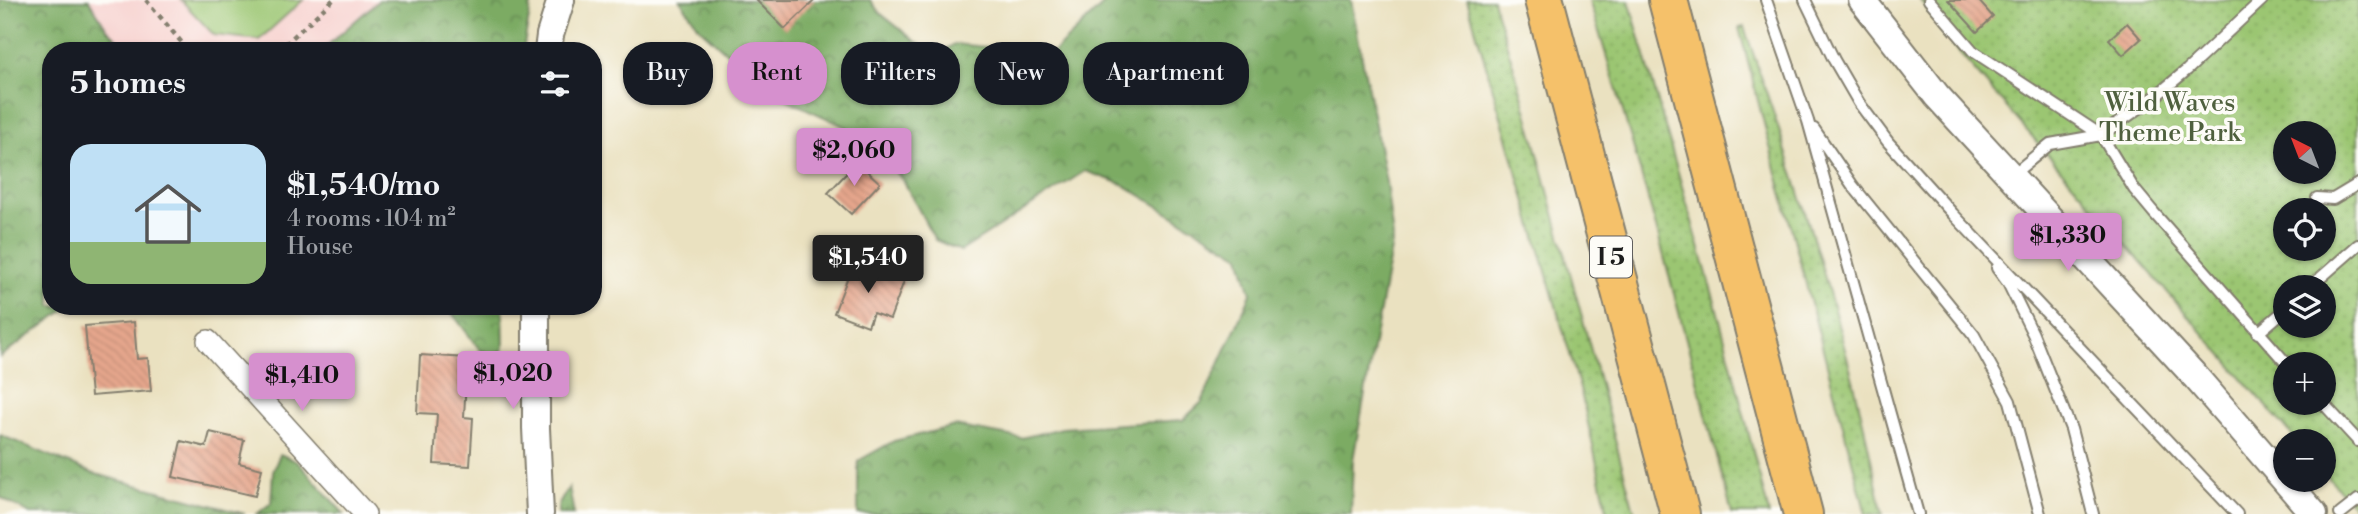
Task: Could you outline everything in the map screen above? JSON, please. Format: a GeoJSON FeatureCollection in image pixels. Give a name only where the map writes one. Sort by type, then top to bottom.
{"type":"FeatureCollection","features":[{"type":"Feature","properties":{"kind":"highway","name":"I 5"},"geometry":{"type":"LineString","coordinates":[[1544,0],[1680,514]]}},
{"type":"Feature","properties":{"kind":"highway"},"geometry":{"type":"LineString","coordinates":[[1668,0],[1803,514]]}},
{"type":"Feature","properties":{"kind":"street"},"geometry":{"type":"LineString","coordinates":[[549,42],[561,0]]}},
{"type":"Feature","properties":{"kind":"street"},"geometry":{"type":"LineString","coordinates":[[1863,0],[1937,96],[2193,374],[2314,514]]}},
{"type":"Feature","properties":{"kind":"street"},"geometry":{"type":"LineString","coordinates":[[536,315],[536,428],[540,514]]}},
{"type":"Feature","properties":{"kind":"street"},"geometry":{"type":"LineString","coordinates":[[208,341],[365,514]]}},
{"type":"Feature","properties":{"kind":"lane"},"geometry":{"type":"LineString","coordinates":[[1766,0],[1808,121],[1918,514]]}},
{"type":"Feature","properties":{"kind":"lane"},"geometry":{"type":"LineString","coordinates":[[1805,0],[1858,103],[1888,142],[1982,247],[2008,284],[2033,334],[2071,429],[2093,514]]}},
{"type":"Feature","properties":{"kind":"lane"},"geometry":{"type":"LineString","coordinates":[[1929,0],[1973,51],[2101,135],[2134,189],[2276,352]]}},
{"type":"Feature","properties":{"kind":"lane"},"geometry":{"type":"LineString","coordinates":[[2011,176],[2050,144],[2101,135],[2169,85],[2262,0]]}},
{"type":"Feature","properties":{"kind":"lane"},"geometry":{"type":"LineString","coordinates":[[1808,121],[1853,186],[1974,335],[2010,401],[2040,514]]}},
{"type":"Feature","properties":{"kind":"lane"},"geometry":{"type":"LineString","coordinates":[[2335,198],[2358,184]]}},
{"type":"Feature","properties":{"kind":"lane"},"geometry":{"type":"LineString","coordinates":[[1953,214],[2237,514]]}},
{"type":"Feature","properties":{"kind":"lane"},"geometry":{"type":"LineString","coordinates":[[2324,275],[2358,245]]}},
{"type":"Feature","properties":{"kind":"lane"},"geometry":{"type":"LineString","coordinates":[[2258,333],[2273,320]]}},
{"type":"Feature","properties":{"kind":"lane"},"geometry":{"type":"LineString","coordinates":[[2334,415],[2358,441]]}},
{"type":"Feature","properties":{"kind":"lane"},"geometry":{"type":"LineString","coordinates":[[2340,514],[2358,500]]}},
{"type":"Feature","properties":{"kind":"path"},"geometry":{"type":"LineString","coordinates":[[146,0],[181,42]]}},
{"type":"Feature","properties":{"kind":"path"},"geometry":{"type":"LineString","coordinates":[[288,42],[333,0]]}},
{"type":"Feature","properties":{"kind":"shaded area"},"geometry":{"type":"Polygon","coordinates":[[[0,0],[379,0],[331,42],[42,42],[0,0]]]}},
{"type":"Feature","properties":{"kind":"green space"},"geometry":{"type":"Polygon","coordinates":[[[0,0],[89,0],[107,29],[121,42],[42,42],[42,315],[58,315],[0,357],[0,0]]]}},
{"type":"Feature","properties":{"kind":"green space"},"geometry":{"type":"Polygon","coordinates":[[[181,0],[303,0],[259,40],[214,35],[181,0]]]}},
{"type":"Feature","properties":{"kind":"green space"},"geometry":{"type":"Polygon","coordinates":[[[379,0],[532,0],[525,42],[331,42],[379,0]]]}},
{"type":"Feature","properties":{"kind":"green space"},"geometry":{"type":"Polygon","coordinates":[[[680,0],[870,0],[880,13],[916,42],[841,42],[841,105],[960,105],[960,45],[974,46],[974,105],[1069,105],[1069,42],[1064,42],[1108,0],[1351,0],[1386,182],[1393,238],[1353,460],[1351,514],[858,514],[858,461],[894,441],[955,426],[1021,438],[1062,428],[1183,420],[1202,402],[1251,294],[1240,256],[1122,184],[1085,171],[961,251],[935,240],[905,184],[874,140],[798,105],[827,105],[827,42],[727,42],[727,53],[699,27],[680,0]]]}},
{"type":"Feature","properties":{"kind":"green space"},"geometry":{"type":"Polygon","coordinates":[[[1467,0],[1493,0],[1523,98],[1635,514],[1608,514],[1581,392],[1467,0]]]}},
{"type":"Feature","properties":{"kind":"green space"},"geometry":{"type":"Polygon","coordinates":[[[1589,0],[1629,0],[1720,320],[1769,514],[1732,514],[1646,192],[1589,0]]]}},
{"type":"Feature","properties":{"kind":"green space","name":"Wild Waves Theme Park"},"geometry":{"type":"Polygon","coordinates":[[[1920,0],[2358,0],[2358,511],[2336,486],[2336,429],[2287,429],[2274,415],[2336,415],[2336,352],[2273,352],[2273,413],[1962,56],[1920,0]]]}},
{"type":"Feature","properties":{"kind":"green space"},"geometry":{"type":"Polygon","coordinates":[[[1744,27],[1789,159],[1830,294],[1858,400],[1883,514],[1866,514],[1739,28],[1744,27]]]}},
{"type":"Feature","properties":{"kind":"green space"},"geometry":{"type":"Polygon","coordinates":[[[454,315],[503,315],[504,348],[498,357],[480,350],[454,315]]]}},
{"type":"Feature","properties":{"kind":"green space"},"geometry":{"type":"Polygon","coordinates":[[[0,435],[92,473],[245,514],[30,514],[0,497],[0,435]]]}},
{"type":"Feature","properties":{"kind":"green space"},"geometry":{"type":"Polygon","coordinates":[[[280,454],[298,462],[344,514],[257,514],[271,503],[273,471],[280,454]]]}},
{"type":"Feature","properties":{"kind":"green space"},"geometry":{"type":"Polygon","coordinates":[[[569,487],[574,514],[558,514],[558,506],[569,487]]]}},
{"type":"Feature","properties":{"kind":"building"},"geometry":{"type":"Polygon","coordinates":[[[756,0],[815,0],[785,29],[756,0]]]}},
{"type":"Feature","properties":{"kind":"building"},"geometry":{"type":"Polygon","coordinates":[[[1948,0],[1978,0],[1993,17],[1977,32],[1948,0]]]}},
{"type":"Feature","properties":{"kind":"building"},"geometry":{"type":"Polygon","coordinates":[[[2127,23],[2141,39],[2123,55],[2109,39],[2127,23]]]}},
{"type":"Feature","properties":{"kind":"building"},"geometry":{"type":"Polygon","coordinates":[[[857,162],[880,183],[851,214],[828,193],[857,162]]]}},
{"type":"Feature","properties":{"kind":"building"},"geometry":{"type":"Polygon","coordinates":[[[854,261],[904,281],[890,319],[873,313],[868,326],[834,313],[854,261]]]}},
{"type":"Feature","properties":{"kind":"building"},"geometry":{"type":"Polygon","coordinates":[[[134,322],[137,359],[148,358],[151,391],[91,396],[85,326],[134,322]]]}},
{"type":"Feature","properties":{"kind":"building"},"geometry":{"type":"Polygon","coordinates":[[[420,355],[467,358],[464,417],[473,418],[470,466],[434,464],[437,414],[417,413],[420,355]]]}},
{"type":"Feature","properties":{"kind":"building"},"geometry":{"type":"Polygon","coordinates":[[[210,432],[244,440],[239,463],[262,469],[255,496],[173,477],[181,441],[206,447],[210,432]]]}}]}
